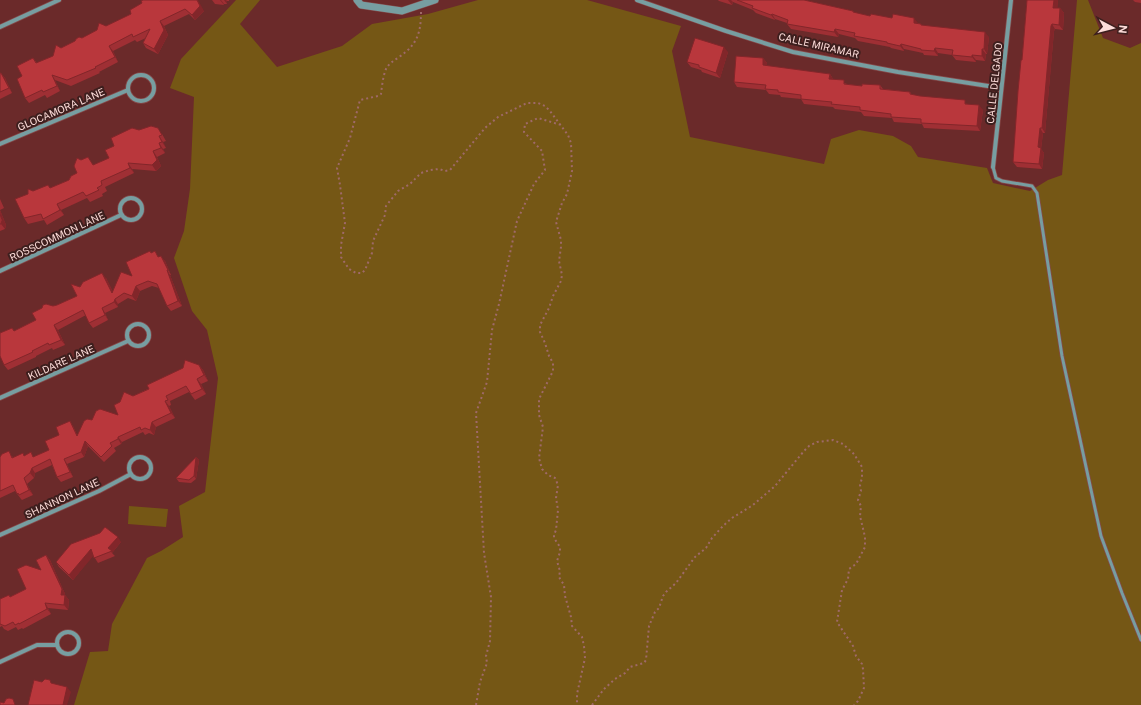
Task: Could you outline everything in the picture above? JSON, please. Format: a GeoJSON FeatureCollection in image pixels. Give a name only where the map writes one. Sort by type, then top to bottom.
{"type":"FeatureCollection","features":[{"type":"Feature","properties":{"kind":"street"},"geometry":{"type":"LineString","coordinates":[[0,27],[59,0]]}},
{"type":"Feature","properties":{"kind":"street"},"geometry":{"type":"LineString","coordinates":[[357,0],[361,4],[402,11],[435,0]]}},
{"type":"Feature","properties":{"kind":"street","name":"CALLE MIRAMAR"},"geometry":{"type":"LineString","coordinates":[[637,0],[726,31],[794,52],[898,72],[1001,88]]}},
{"type":"Feature","properties":{"kind":"street","name":"CALLE DELGADO"},"geometry":{"type":"LineString","coordinates":[[993,167],[1010,0]]}},
{"type":"Feature","properties":{"kind":"street","name":"GLOCAMORA LANE"},"geometry":{"type":"LineString","coordinates":[[137,76],[145,76],[152,81],[154,85],[151,96],[141,101],[134,99],[128,90],[130,81],[137,76]]}},
{"type":"Feature","properties":{"kind":"street","name":"GLOCAMORA LANE"},"geometry":{"type":"LineString","coordinates":[[0,144],[128,90]]}},
{"type":"Feature","properties":{"kind":"street","name":"ROSSCOMMON LANE"},"geometry":{"type":"LineString","coordinates":[[134,197],[141,203],[143,211],[137,218],[129,220],[122,215],[120,206],[125,199],[134,197]]}},
{"type":"Feature","properties":{"kind":"street","name":"ROSSCOMMON LANE"},"geometry":{"type":"LineString","coordinates":[[0,271],[122,215]]}},
{"type":"Feature","properties":{"kind":"street"},"geometry":{"type":"LineString","coordinates":[[140,324],[148,329],[149,338],[144,345],[135,346],[128,341],[126,332],[132,325],[140,324]]}},
{"type":"Feature","properties":{"kind":"street","name":"KILDARE LANE"},"geometry":{"type":"LineString","coordinates":[[0,398],[128,341]]}},
{"type":"Feature","properties":{"kind":"street"},"geometry":{"type":"LineString","coordinates":[[143,457],[150,462],[152,471],[146,478],[138,479],[130,474],[129,465],[134,458],[143,457]]}},
{"type":"Feature","properties":{"kind":"street","name":"SHANNON LANE"},"geometry":{"type":"LineString","coordinates":[[0,535],[99,491],[130,474]]}},
{"type":"Feature","properties":{"kind":"street"},"geometry":{"type":"LineString","coordinates":[[66,632],[75,634],[79,641],[77,650],[70,655],[61,652],[56,645],[58,636],[66,632]]}},
{"type":"Feature","properties":{"kind":"street"},"geometry":{"type":"LineString","coordinates":[[0,662],[37,645],[56,645]]}},
{"type":"Feature","properties":{"kind":"lane"},"geometry":{"type":"LineString","coordinates":[[993,167],[996,178],[1002,181],[1032,186],[1037,193],[1062,356],[1101,536],[1141,640]]}},
{"type":"Feature","properties":{"kind":"path"},"geometry":{"type":"LineString","coordinates":[[421,5],[421,26],[415,44],[391,62],[386,69],[381,94],[360,100],[350,138],[339,161],[337,168],[345,223],[341,245],[341,257],[349,269],[356,273],[362,273],[365,270],[372,253],[373,241],[385,215],[386,206],[398,191],[410,184],[421,173],[430,170],[445,172],[450,170],[485,128],[498,117],[526,103],[538,103],[545,106],[550,111],[568,135],[571,143],[572,171],[567,194],[562,203],[556,222],[562,247],[559,261],[562,275],[561,281],[552,296],[549,308],[540,326],[540,332],[553,363],[553,372],[539,399],[539,415],[543,427],[539,458],[542,470],[555,478],[558,485],[556,498],[558,510],[554,538],[560,547],[557,561],[560,571],[559,577],[564,585],[572,626],[582,637],[584,646],[585,658],[577,694],[577,705]]}},
{"type":"Feature","properties":{"kind":"path"},"geometry":{"type":"LineString","coordinates":[[476,705],[480,682],[487,663],[486,656],[490,641],[491,597],[484,553],[476,413],[487,382],[492,330],[517,221],[534,184],[545,170],[542,151],[524,132],[526,124],[538,118],[562,126]]}},
{"type":"Feature","properties":{"kind":"path"},"geometry":{"type":"LineString","coordinates":[[592,705],[604,689],[615,679],[625,673],[630,667],[644,663],[649,626],[655,612],[660,608],[663,596],[676,583],[695,556],[706,548],[712,538],[732,518],[753,505],[775,486],[809,446],[816,442],[833,440],[850,449],[862,467],[862,482],[860,485],[861,491],[858,500],[861,506],[860,516],[865,537],[865,547],[856,564],[849,569],[848,579],[842,590],[837,622],[853,646],[856,656],[862,664],[864,688],[858,701],[854,705]]}},
{"type":"Feature","properties":{"kind":"shaded area"},"geometry":{"type":"Polygon","coordinates":[[[236,0],[260,0],[240,24],[277,67],[342,46],[372,24],[428,14],[478,0],[587,0],[681,26],[672,51],[690,137],[824,164],[831,139],[859,130],[893,136],[911,146],[918,157],[987,168],[993,183],[1030,191],[1048,180],[1062,175],[1077,0],[1088,0],[1103,38],[1130,48],[1141,43],[1141,705],[74,705],[90,652],[108,651],[112,624],[147,558],[183,537],[179,506],[205,492],[218,378],[207,330],[192,311],[174,258],[184,231],[190,189],[194,97],[170,88],[181,59],[236,0]]]}},
{"type":"Feature","properties":{"kind":"shaded area"},"geometry":{"type":"Polygon","coordinates":[[[129,506],[168,509],[166,527],[128,524],[129,506]]]}},
{"type":"Feature","properties":{"kind":"building"},"geometry":{"type":"Polygon","coordinates":[[[197,0],[200,6],[192,15],[185,9],[160,21],[164,30],[154,49],[143,43],[150,29],[133,37],[132,34],[109,46],[115,57],[95,67],[96,68],[67,80],[52,75],[57,86],[43,92],[42,90],[25,98],[17,79],[22,76],[17,66],[33,58],[36,63],[53,56],[56,45],[61,48],[75,41],[79,37],[82,38],[97,30],[99,23],[106,26],[131,14],[130,10],[142,3],[141,1],[197,0]]]}},
{"type":"Feature","properties":{"kind":"building"},"geometry":{"type":"Polygon","coordinates":[[[737,0],[804,0],[870,16],[871,14],[892,18],[893,14],[914,18],[914,23],[921,25],[985,32],[984,49],[982,49],[982,56],[972,55],[972,57],[952,55],[953,50],[935,48],[934,51],[921,50],[901,44],[900,46],[854,36],[855,33],[835,29],[834,32],[787,24],[788,20],[752,8],[753,6],[737,0]]]}},
{"type":"Feature","properties":{"kind":"building"},"geometry":{"type":"Polygon","coordinates":[[[1027,0],[1054,0],[1053,8],[1060,8],[1059,25],[1052,24],[1051,26],[1042,128],[1040,128],[1038,147],[1041,148],[1039,164],[1013,162],[1027,0]]]}},
{"type":"Feature","properties":{"kind":"building"},"geometry":{"type":"Polygon","coordinates":[[[695,38],[724,47],[716,73],[699,67],[699,65],[687,62],[695,38]]]}},
{"type":"Feature","properties":{"kind":"building"},"geometry":{"type":"Polygon","coordinates":[[[736,56],[763,58],[763,65],[830,74],[829,79],[844,80],[844,84],[862,86],[862,84],[880,85],[880,89],[910,92],[910,94],[920,96],[965,100],[965,104],[979,105],[977,126],[921,123],[921,119],[891,117],[891,114],[860,110],[860,107],[801,99],[801,95],[765,89],[766,85],[734,82],[736,56]]]}},
{"type":"Feature","properties":{"kind":"building"},"geometry":{"type":"Polygon","coordinates":[[[0,73],[9,88],[0,92],[0,73]]]}},
{"type":"Feature","properties":{"kind":"building"},"geometry":{"type":"Polygon","coordinates":[[[151,126],[158,128],[162,135],[159,136],[162,142],[159,143],[161,148],[153,151],[157,160],[152,165],[128,163],[130,168],[101,181],[102,185],[97,188],[99,190],[86,196],[83,192],[57,204],[60,210],[43,219],[41,214],[24,218],[15,199],[28,194],[28,189],[33,191],[48,185],[50,188],[69,180],[71,176],[77,173],[74,166],[77,158],[81,160],[88,157],[93,165],[109,158],[105,150],[114,146],[111,138],[132,128],[139,130],[151,126]]]}},
{"type":"Feature","properties":{"kind":"building"},"geometry":{"type":"Polygon","coordinates":[[[0,214],[2,220],[1,224],[0,224],[0,214]]]}},
{"type":"Feature","properties":{"kind":"building"},"geometry":{"type":"Polygon","coordinates":[[[150,251],[151,253],[155,251],[158,257],[161,256],[168,270],[178,301],[167,306],[157,284],[148,281],[136,286],[132,296],[124,293],[115,299],[114,302],[102,308],[105,315],[89,323],[83,310],[54,325],[61,340],[49,345],[48,343],[32,351],[33,352],[4,365],[0,356],[0,333],[12,328],[14,331],[36,320],[32,313],[42,308],[43,305],[57,305],[77,296],[71,284],[80,287],[83,282],[102,273],[112,293],[121,272],[132,276],[126,262],[150,251]]]}},
{"type":"Feature","properties":{"kind":"building"},"geometry":{"type":"Polygon","coordinates":[[[185,360],[199,365],[204,375],[197,379],[202,389],[191,394],[186,386],[166,396],[168,400],[165,401],[171,413],[152,422],[150,430],[145,428],[141,430],[140,427],[118,437],[118,439],[110,443],[112,446],[101,457],[85,441],[81,452],[64,459],[70,472],[57,477],[50,459],[32,468],[30,473],[24,478],[29,490],[19,495],[18,493],[17,494],[13,485],[0,491],[0,457],[2,454],[9,451],[12,458],[23,453],[24,456],[31,452],[33,457],[49,450],[45,441],[59,435],[56,427],[70,421],[77,436],[84,421],[87,419],[92,420],[96,411],[100,409],[118,415],[114,405],[120,402],[124,392],[133,396],[149,389],[147,385],[183,368],[185,360]]]}},
{"type":"Feature","properties":{"kind":"building"},"geometry":{"type":"Polygon","coordinates":[[[196,457],[194,476],[189,480],[176,478],[196,457]]]}},
{"type":"Feature","properties":{"kind":"building"},"geometry":{"type":"Polygon","coordinates":[[[105,527],[118,537],[108,548],[112,551],[94,558],[91,549],[69,575],[56,562],[71,544],[100,533],[105,527]]]}},
{"type":"Feature","properties":{"kind":"building"},"geometry":{"type":"Polygon","coordinates":[[[46,555],[62,589],[61,595],[65,595],[64,605],[45,603],[47,609],[19,624],[15,625],[13,622],[5,626],[0,624],[0,599],[9,595],[10,597],[26,589],[17,569],[26,565],[41,570],[36,560],[46,555]]]}},
{"type":"Feature","properties":{"kind":"building"},"geometry":{"type":"Polygon","coordinates":[[[45,679],[50,680],[51,683],[67,687],[63,705],[28,705],[34,680],[42,682],[45,679]]]}},
{"type":"Feature","properties":{"kind":"building"},"geometry":{"type":"Polygon","coordinates":[[[6,699],[13,699],[15,705],[0,705],[0,702],[4,703],[6,699]]]}}]}
